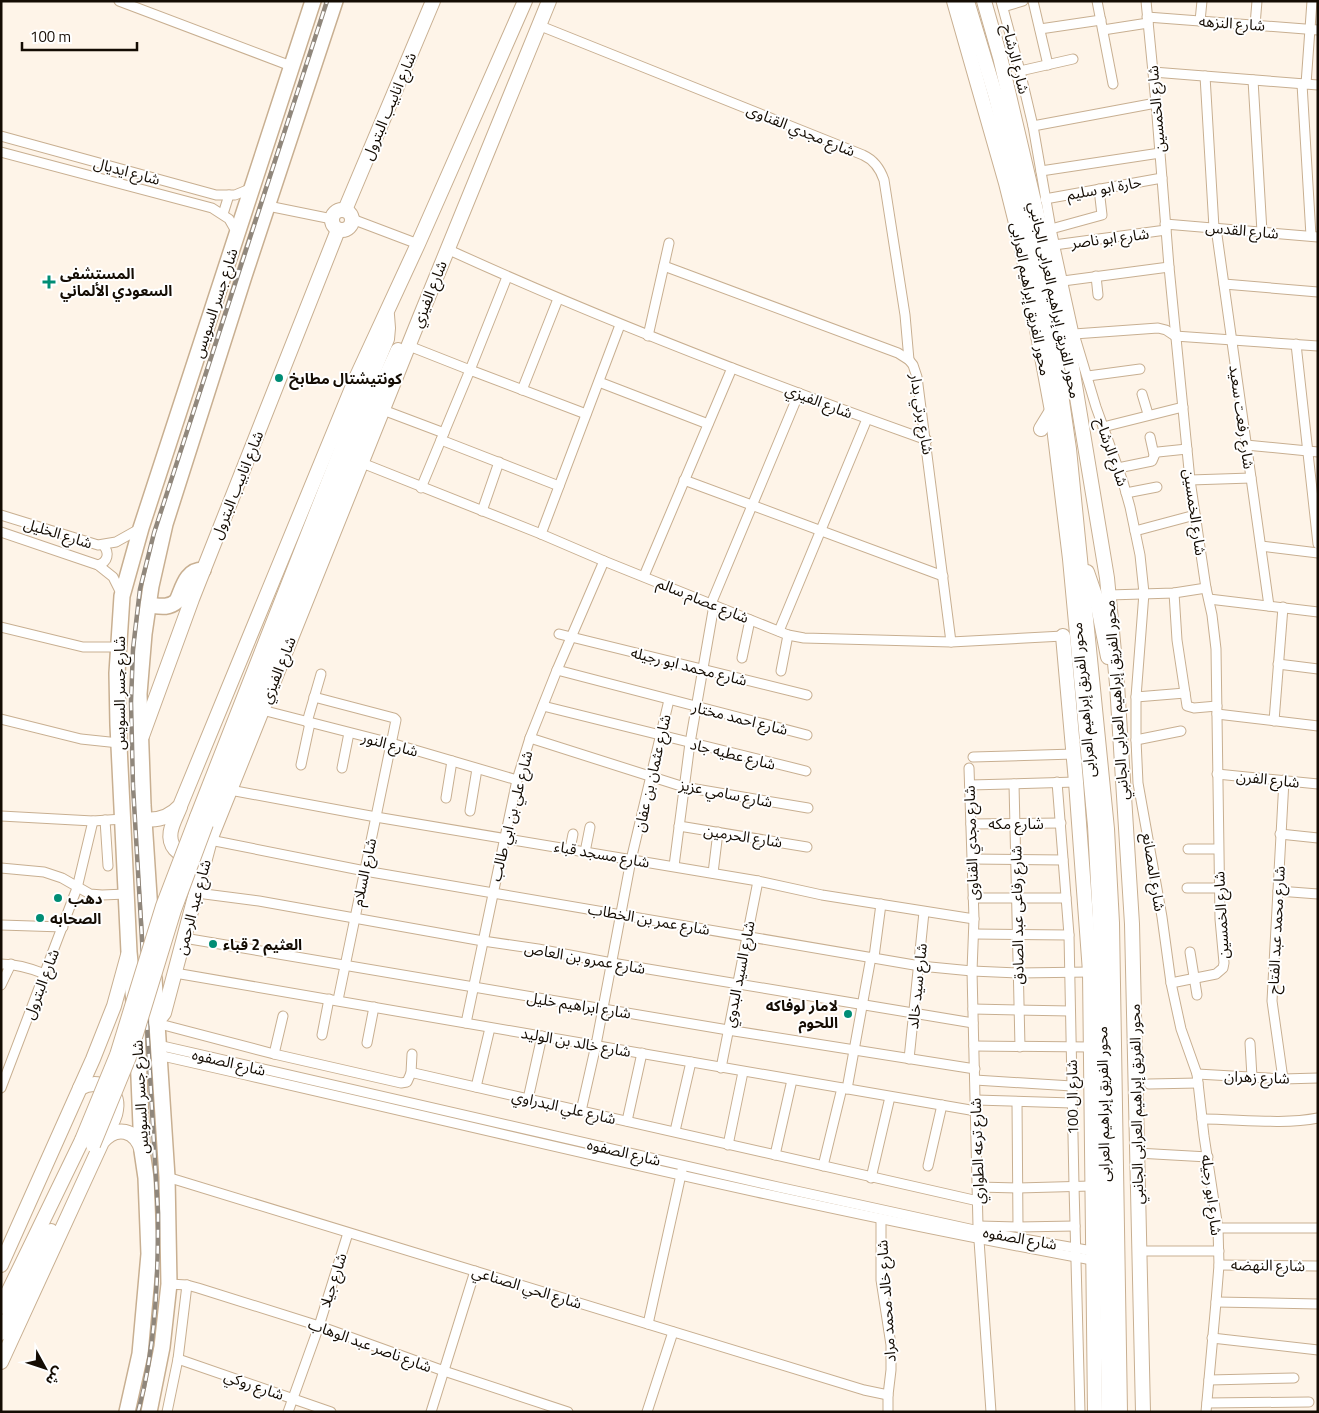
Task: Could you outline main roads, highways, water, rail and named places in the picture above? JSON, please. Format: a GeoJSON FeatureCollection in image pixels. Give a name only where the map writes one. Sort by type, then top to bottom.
{"type":"FeatureCollection","features":[{"type":"Feature","properties":{"kind":"main road","name":"شارع جسر السويس"},"geometry":{"type":"LineString","coordinates":[[127,1412],[144,1327],[149,1261],[149,1231],[146,1178],[142,1151],[139,1046],[129,952],[122,819],[116,674],[122,596],[141,528],[313,1]]}},
{"type":"Feature","properties":{"kind":"main road","name":"شارع جسر السويس"},"geometry":{"type":"LineString","coordinates":[[149,1412],[162,1347],[169,1284],[167,1176],[140,742],[139,694],[148,605],[165,524],[335,1]]}},
{"type":"Feature","properties":{"kind":"main road","name":"شارع انابيب البترول"},"geometry":{"type":"LineString","coordinates":[[140,742],[203,570],[335,224],[336,211],[349,215],[433,1]]}},
{"type":"Feature","properties":{"kind":"main road"},"geometry":{"type":"LineString","coordinates":[[210,840],[206,849],[197,855],[187,856],[174,848],[170,833],[357,376],[418,244],[525,1]]}},
{"type":"Feature","properties":{"kind":"main road","name":"محور الفريق إبراهيم العرابى"},"geometry":{"type":"LineString","coordinates":[[954,1],[1014,213],[1052,410],[1070,559],[1095,826],[1095,972],[1109,1412]]}},
{"type":"Feature","properties":{"kind":"main road","name":"محور الفريق إبراهيم العرابى"},"geometry":{"type":"LineString","coordinates":[[967,1],[996,96],[1041,281],[1067,433],[1107,829],[1112,923],[1120,1412]]}},
{"type":"Feature","properties":{"kind":"main road","name":"محور الفريق إبراهيم العرابى الجانبي"},"geometry":{"type":"LineString","coordinates":[[984,1],[1000,57],[1070,355],[1105,560],[1109,595],[1117,684],[1132,924],[1143,1412]]}},
{"type":"Feature","properties":{"kind":"main road","name":"شارع الفيزي"},"geometry":{"type":"LineString","coordinates":[[230,790],[384,410],[545,4]]}},
{"type":"Feature","properties":{"kind":"main road"},"geometry":{"type":"LineString","coordinates":[[201,820],[344,441],[387,339],[387,312]]}},
{"type":"Feature","properties":{"kind":"main road"},"geometry":{"type":"LineString","coordinates":[[1,1362],[92,1142],[163,906],[201,820],[358,437],[405,334],[420,317]]}},
{"type":"Feature","properties":{"kind":"main road"},"geometry":{"type":"LineString","coordinates":[[1041,429],[1052,410]]}},
{"type":"Feature","properties":{"kind":"main road"},"geometry":{"type":"LineString","coordinates":[[1080,560],[1096,595],[1106,648],[1117,684]]}},
{"type":"Feature","properties":{"kind":"main road"},"geometry":{"type":"LineString","coordinates":[[148,605],[166,607],[174,604],[188,576],[195,571],[203,570]]}},
{"type":"Feature","properties":{"kind":"main road"},"geometry":{"type":"LineString","coordinates":[[1063,636],[1095,972],[1090,1047],[1095,1412]]}},
{"type":"Feature","properties":{"kind":"main road","name":"شارع عبد الرحمن"},"geometry":{"type":"LineString","coordinates":[[156,1023],[164,1014],[210,840],[230,790]]}},
{"type":"Feature","properties":{"kind":"main road"},"geometry":{"type":"LineString","coordinates":[[144,819],[155,820],[167,817],[180,806]]}},
{"type":"Feature","properties":{"kind":"main road"},"geometry":{"type":"LineString","coordinates":[[1,1265],[80,1088],[114,1006],[129,952]]}},
{"type":"Feature","properties":{"kind":"main road"},"geometry":{"type":"LineString","coordinates":[[1,1307],[92,1142],[115,1114],[117,1106],[115,1097],[102,1084],[93,1083],[80,1088]]}},
{"type":"Feature","properties":{"kind":"main road"},"geometry":{"type":"LineString","coordinates":[[1,1333],[92,1142],[112,1133],[125,1132],[137,1139],[142,1151]]}},
{"type":"Feature","properties":{"kind":"main road"},"geometry":{"type":"LineString","coordinates":[[149,1231],[159,1227],[168,1230]]}},
{"type":"Feature","properties":{"kind":"railway"},"geometry":{"type":"LineString","coordinates":[[138,1412],[149,1362],[155,1313],[158,1213],[133,786],[131,702],[133,649],[140,589],[154,533],[327,1]]}},
{"type":"Feature","properties":{"kind":"place","name":"المستشفى السعودي الألماني"},"geometry":{"type":"Point","coordinates":[49,282]}},
{"type":"Feature","properties":{"kind":"place","name":"كونتيشتال مطابخ"},"geometry":{"type":"Point","coordinates":[279,378]}},
{"type":"Feature","properties":{"kind":"place","name":"دهب"},"geometry":{"type":"Point","coordinates":[58,898]}},
{"type":"Feature","properties":{"kind":"place","name":"الصحابه"},"geometry":{"type":"Point","coordinates":[40,918]}},
{"type":"Feature","properties":{"kind":"place","name":"العثيم 2 قباء"},"geometry":{"type":"Point","coordinates":[213,944]}},
{"type":"Feature","properties":{"kind":"place","name":"لامار لوفاكه اللحوم"},"geometry":{"type":"Point","coordinates":[848,1014]}}]}
